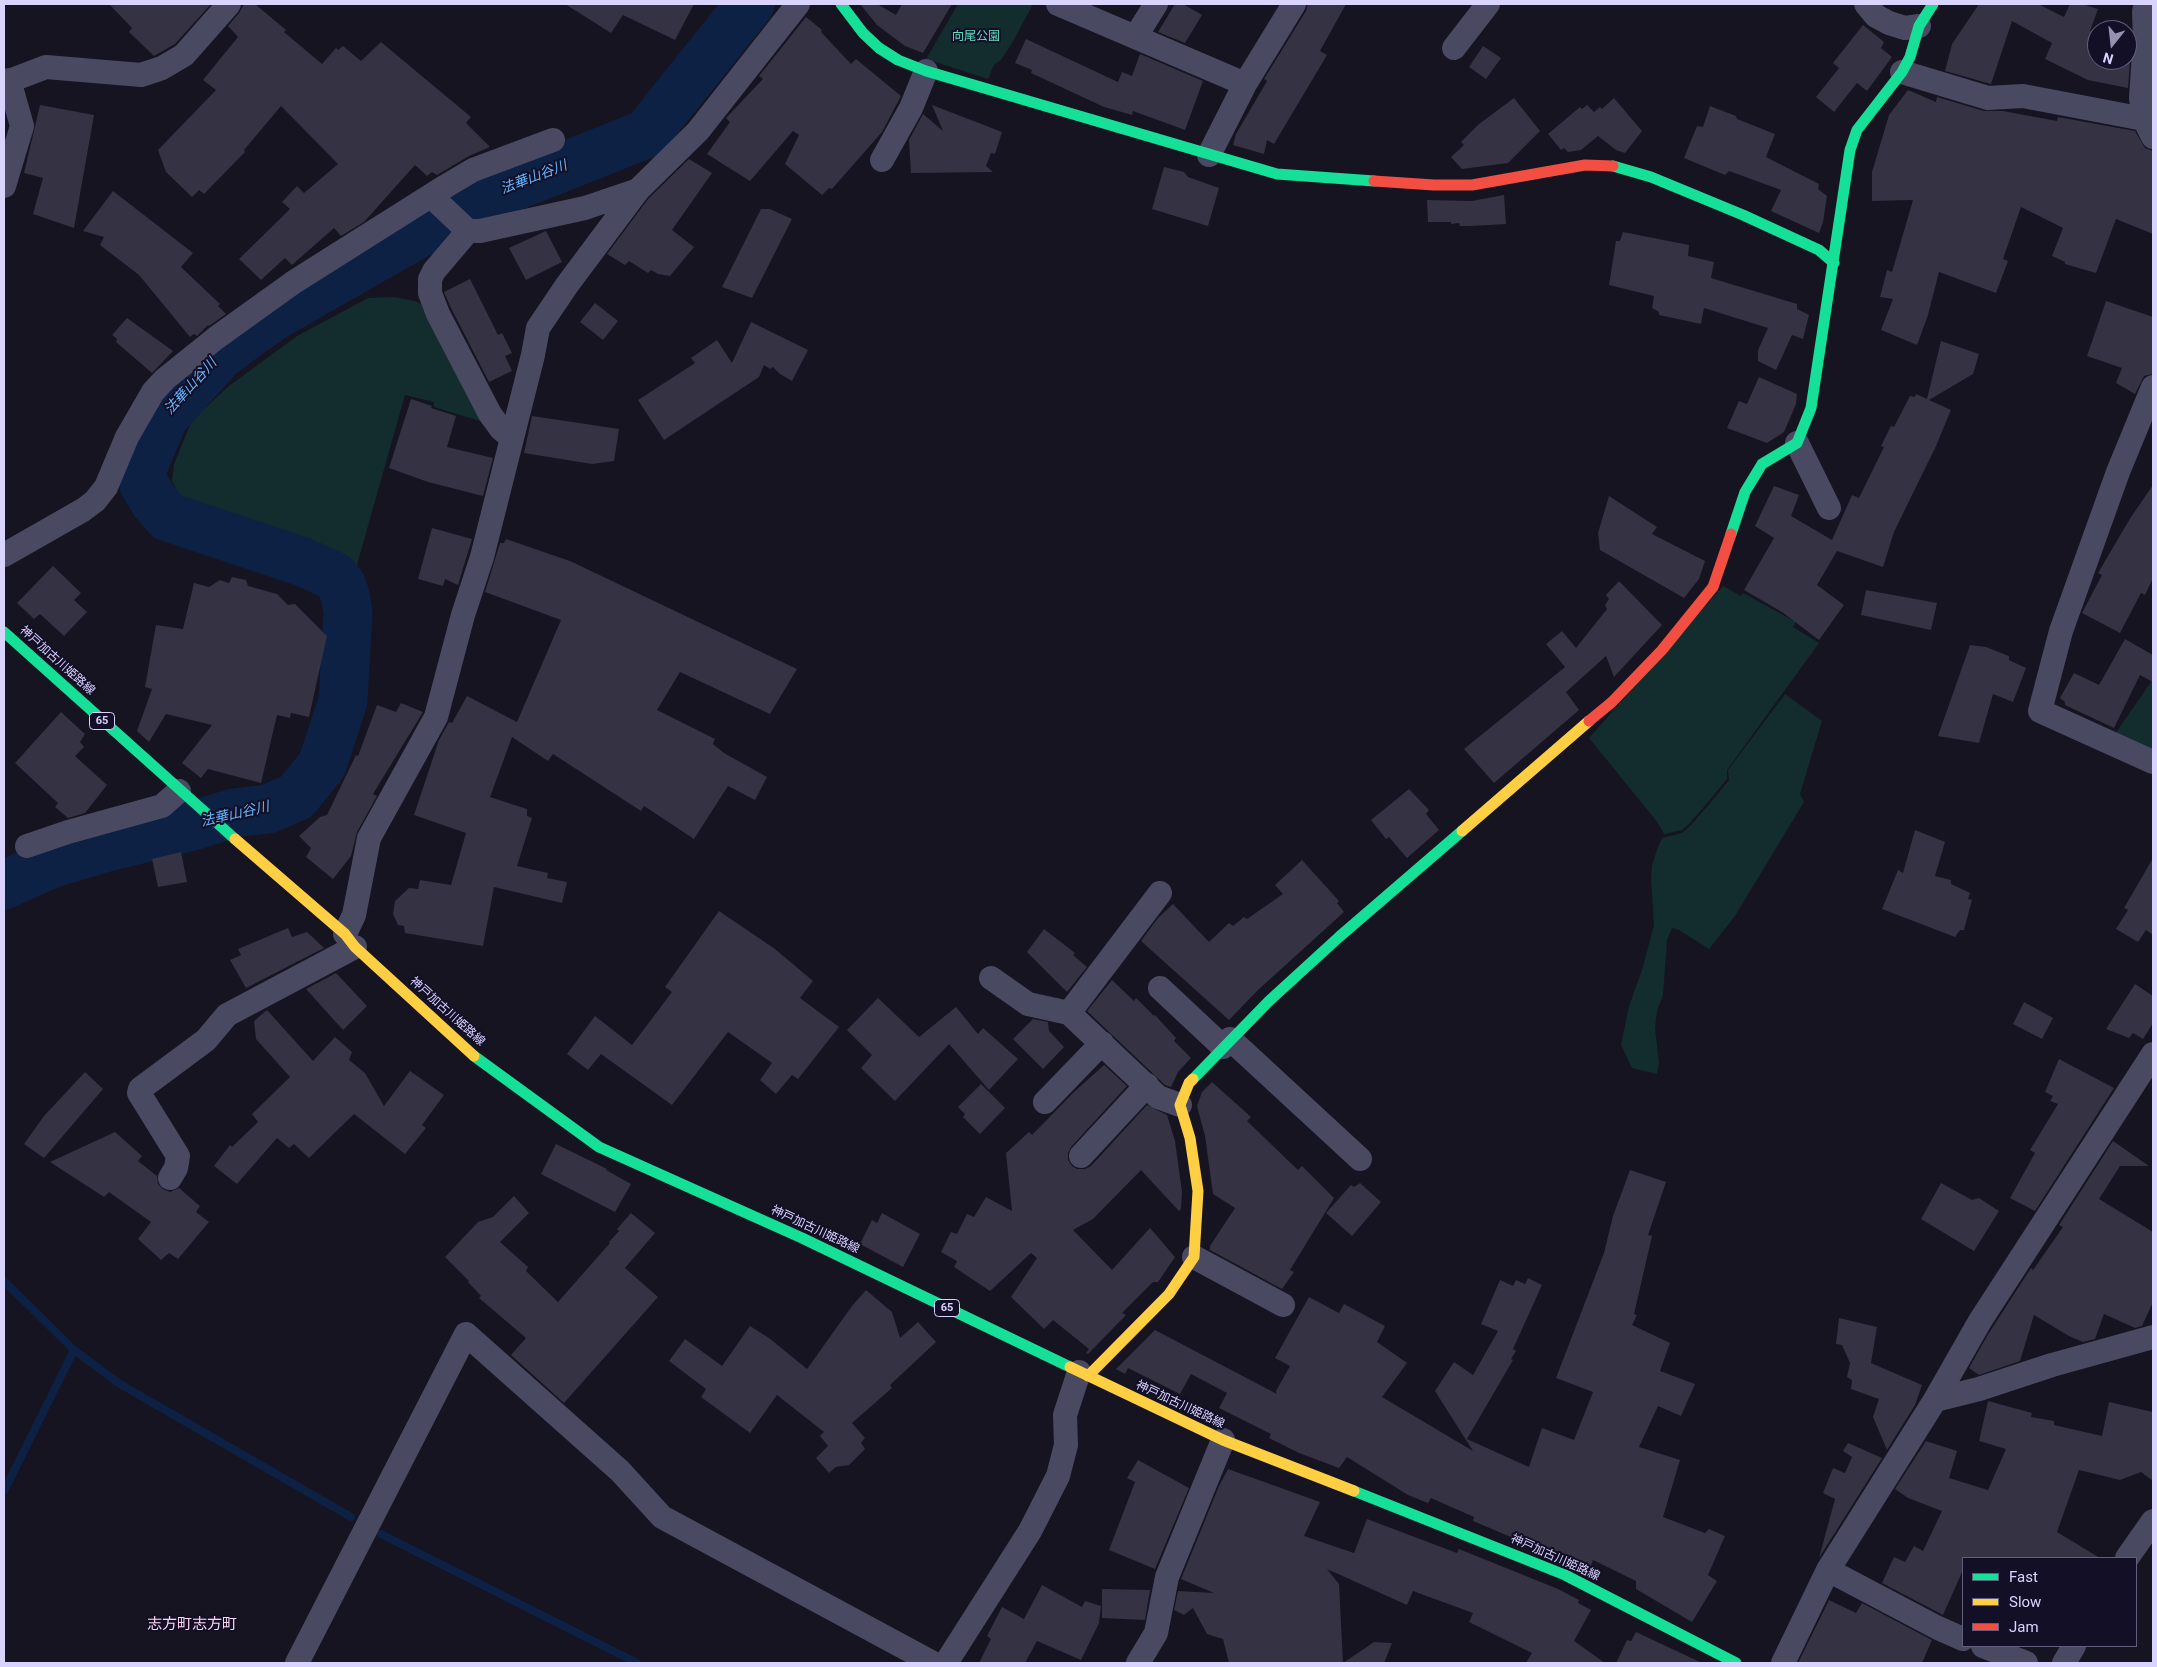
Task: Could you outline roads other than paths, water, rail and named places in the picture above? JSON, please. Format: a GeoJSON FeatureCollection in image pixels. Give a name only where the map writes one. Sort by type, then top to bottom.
{"type":"FeatureCollection","features":[{"type":"Feature","properties":{"kind":"street"},"geometry":{"type":"LineString","coordinates":[[4,186],[22,126],[6,81],[46,67],[141,75],[162,68],[184,55],[229,4]]}},
{"type":"Feature","properties":{"kind":"street"},"geometry":{"type":"LineString","coordinates":[[170,1178],[176,1168],[178,1156],[139,1093],[140,1089],[206,1040],[227,1015],[350,940],[369,838],[436,717],[463,616],[482,556],[534,355],[538,328],[566,285],[638,190],[698,131],[798,4]]}},
{"type":"Feature","properties":{"kind":"street"},"geometry":{"type":"LineString","coordinates":[[841,4],[863,33],[879,48],[898,60],[926,71],[1277,174],[1434,185],[1472,184],[1576,166],[1611,164],[1651,176],[1743,214],[1818,250],[1834,263]]}},
{"type":"Feature","properties":{"kind":"street"},"geometry":{"type":"LineString","coordinates":[[1058,4],[1245,84]]}},
{"type":"Feature","properties":{"kind":"street"},"geometry":{"type":"LineString","coordinates":[[1136,36],[1156,4]]}},
{"type":"Feature","properties":{"kind":"street"},"geometry":{"type":"LineString","coordinates":[[1209,155],[1245,84],[1294,4]]}},
{"type":"Feature","properties":{"kind":"street"},"geometry":{"type":"LineString","coordinates":[[1454,48],[1488,4]]}},
{"type":"Feature","properties":{"kind":"street"},"geometry":{"type":"LineString","coordinates":[[1866,4],[1876,16],[1889,23],[1905,28],[1919,26]]}},
{"type":"Feature","properties":{"kind":"street"},"geometry":{"type":"LineString","coordinates":[[946,1663],[1030,1531],[1058,1476],[1066,1445],[1065,1415],[1083,1374],[1169,1294],[1194,1257],[1198,1190],[1190,1138],[1180,1105],[1189,1083],[1227,1043],[1339,937],[1619,696],[1662,650],[1713,587],[1745,492],[1762,464],[1797,443],[1811,408],[1852,143],[1857,130],[1902,72],[1910,57],[1919,26],[1933,4]]}},
{"type":"Feature","properties":{"kind":"street"},"geometry":{"type":"LineString","coordinates":[[1902,72],[1988,98],[2023,96],[2148,128],[2141,98],[2148,16]]}},
{"type":"Feature","properties":{"kind":"street"},"geometry":{"type":"LineString","coordinates":[[882,160],[911,108],[926,71]]}},
{"type":"Feature","properties":{"kind":"street"},"geometry":{"type":"LineString","coordinates":[[4,555],[83,510],[95,501],[106,487],[136,420],[153,392],[164,379],[216,338],[294,282],[473,170],[553,140]]}},
{"type":"Feature","properties":{"kind":"street"},"geometry":{"type":"LineString","coordinates":[[431,196],[468,231],[480,231],[584,208],[638,190]]}},
{"type":"Feature","properties":{"kind":"street"},"geometry":{"type":"LineString","coordinates":[[468,231],[434,271],[430,278],[430,292],[438,314],[490,414],[501,429],[512,438]]}},
{"type":"Feature","properties":{"kind":"street"},"geometry":{"type":"LineString","coordinates":[[2153,387],[2118,472],[2061,631],[2040,711],[2153,762]]}},
{"type":"Feature","properties":{"kind":"street"},"geometry":{"type":"LineString","coordinates":[[1797,443],[1829,508]]}},
{"type":"Feature","properties":{"kind":"street","name":"神戸加古川姫路線"},"geometry":{"type":"LineString","coordinates":[[4,632],[201,810],[350,940],[464,1049],[599,1147],[802,1238],[1223,1440],[1565,1575],[1736,1663]]}},
{"type":"Feature","properties":{"kind":"street"},"geometry":{"type":"LineString","coordinates":[[27,846],[68,832],[162,806],[180,791]]}},
{"type":"Feature","properties":{"kind":"street"},"geometry":{"type":"LineString","coordinates":[[1069,1013],[1160,893]]}},
{"type":"Feature","properties":{"kind":"street"},"geometry":{"type":"LineString","coordinates":[[991,978],[1028,1004],[1069,1013],[1158,1097],[1180,1105]]}},
{"type":"Feature","properties":{"kind":"street"},"geometry":{"type":"LineString","coordinates":[[1160,988],[1227,1043],[1360,1159]]}},
{"type":"Feature","properties":{"kind":"street"},"geometry":{"type":"LineString","coordinates":[[1045,1102],[1102,1043]]}},
{"type":"Feature","properties":{"kind":"street"},"geometry":{"type":"LineString","coordinates":[[1783,1663],[1828,1570],[1935,1400],[1990,1305],[2153,1054]]}},
{"type":"Feature","properties":{"kind":"street"},"geometry":{"type":"LineString","coordinates":[[1080,1156],[1147,1085]]}},
{"type":"Feature","properties":{"kind":"street"},"geometry":{"type":"LineString","coordinates":[[1194,1257],[1283,1305]]}},
{"type":"Feature","properties":{"kind":"street"},"geometry":{"type":"LineString","coordinates":[[296,1663],[466,1334],[620,1471],[662,1517],[933,1663]]}},
{"type":"Feature","properties":{"kind":"street"},"geometry":{"type":"LineString","coordinates":[[1935,1400],[1979,1390],[2052,1365],[2153,1337]]}},
{"type":"Feature","properties":{"kind":"street"},"geometry":{"type":"LineString","coordinates":[[1138,1663],[1156,1633],[1166,1577],[1223,1440]]}},
{"type":"Feature","properties":{"kind":"street"},"geometry":{"type":"LineString","coordinates":[[2128,1557],[2153,1521]]}},
{"type":"Feature","properties":{"kind":"street"},"geometry":{"type":"LineString","coordinates":[[1828,1570],[1962,1638]]}},
{"type":"Feature","properties":{"kind":"street"},"geometry":{"type":"LineString","coordinates":[[1986,1647],[2026,1663]]}},
{"type":"Feature","properties":{"kind":"street"},"geometry":{"type":"LineString","coordinates":[[2064,1663],[2073,1647]]}},
{"type":"Feature","properties":{"kind":"waterway","name":"法華山谷川"},"geometry":{"type":"LineString","coordinates":[[4,885],[53,863],[104,848],[189,827],[234,813],[268,809],[296,797],[322,765],[343,701],[348,613],[342,586],[334,576],[303,562],[168,517],[154,501],[144,484],[141,471],[164,417],[220,355],[274,316],[442,220],[457,209],[646,134],[750,4]]}},
{"type":"Feature","properties":{"kind":"waterway"},"geometry":{"type":"LineString","coordinates":[[4,1281],[74,1350],[120,1384],[351,1517]]}},
{"type":"Feature","properties":{"kind":"waterway"},"geometry":{"type":"LineString","coordinates":[[4,1491],[74,1350]]}},
{"type":"Feature","properties":{"kind":"waterway"},"geometry":{"type":"LineString","coordinates":[[381,1534],[637,1663]]}},
{"type":"Feature","properties":{"kind":"district","name":"志方町志方町"},"geometry":{"type":"Point","coordinates":[192,1625]}},
{"type":"Feature","properties":{"kind":"park label","name":"向尾公園"},"geometry":{"type":"Point","coordinates":[976,37]}}]}
